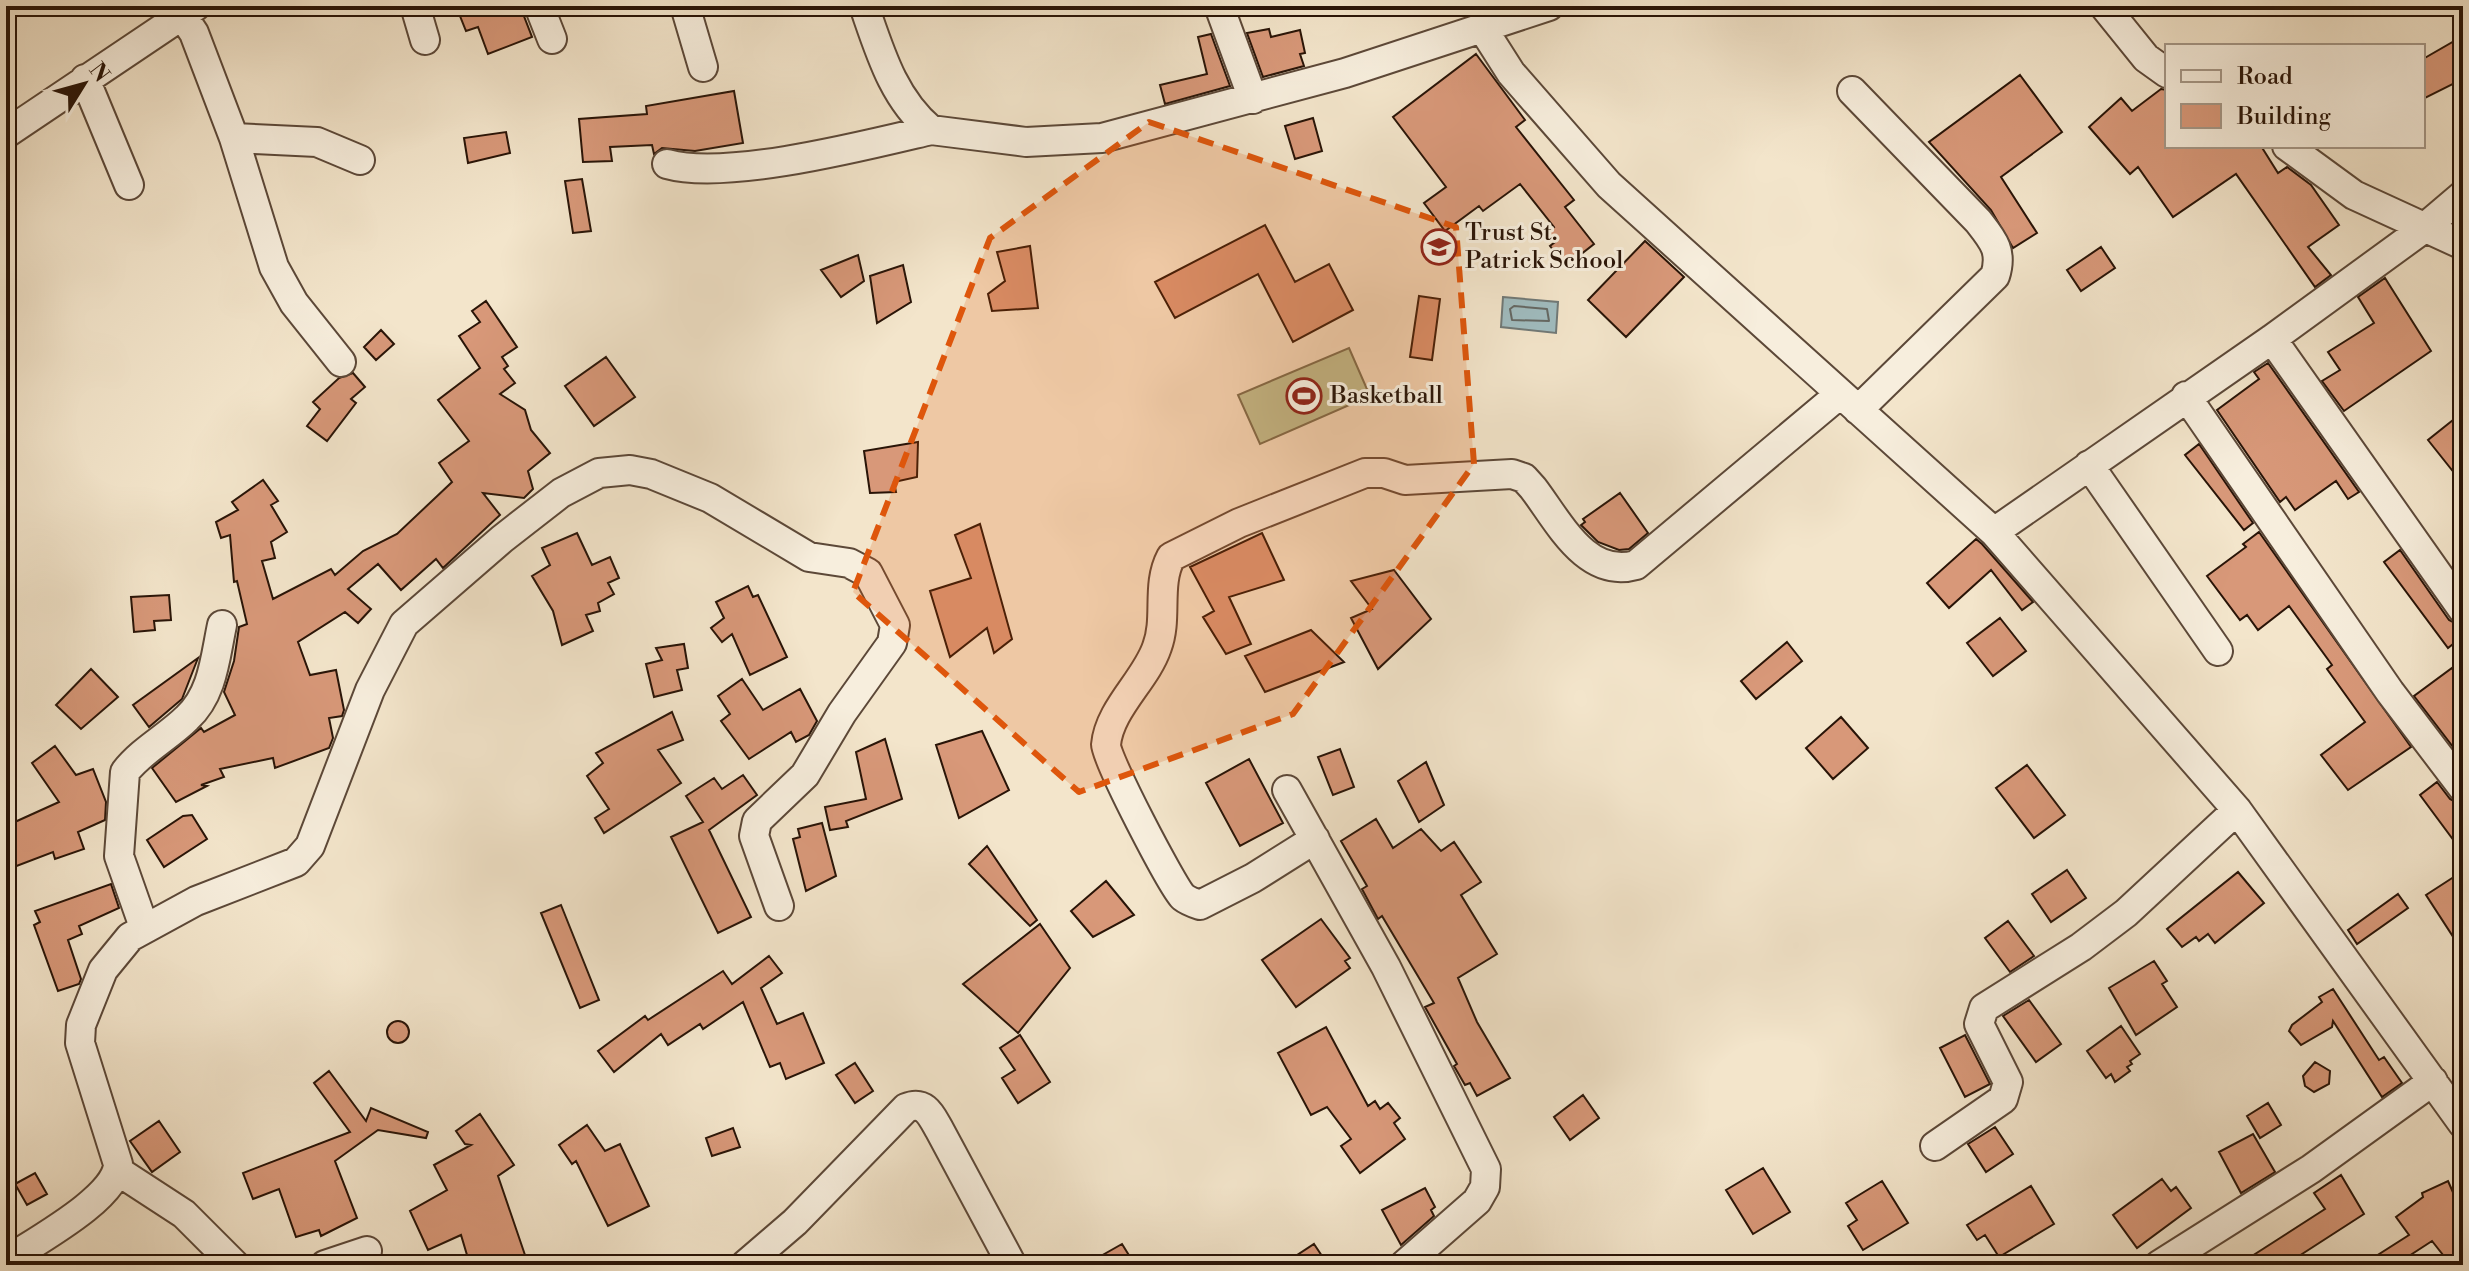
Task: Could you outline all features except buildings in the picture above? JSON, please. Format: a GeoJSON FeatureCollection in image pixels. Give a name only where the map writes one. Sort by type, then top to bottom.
{"type":"FeatureCollection","features":[{"type":"Feature","properties":{"kind":"street"},"geometry":{"type":"LineString","coordinates":[[415,6],[425,40]]}},
{"type":"Feature","properties":{"kind":"street"},"geometry":{"type":"LineString","coordinates":[[539,6],[552,39]]}},
{"type":"Feature","properties":{"kind":"street"},"geometry":{"type":"LineString","coordinates":[[685,6],[703,67]]}},
{"type":"Feature","properties":{"kind":"street"},"geometry":{"type":"LineString","coordinates":[[864,6],[893,84],[915,117],[931,130]]}},
{"type":"Feature","properties":{"kind":"street"},"geometry":{"type":"LineString","coordinates":[[1219,6],[1253,99]]}},
{"type":"Feature","properties":{"kind":"street"},"geometry":{"type":"LineString","coordinates":[[667,164],[710,169],[753,164],[931,130],[1026,142],[1079,141],[1253,99],[1549,6]]}},
{"type":"Feature","properties":{"kind":"street"},"geometry":{"type":"LineString","coordinates":[[2104,6],[2146,58],[2165,72]]}},
{"type":"Feature","properties":{"kind":"street"},"geometry":{"type":"LineString","coordinates":[[7,133],[186,9],[234,138],[277,274],[306,319],[341,362]]}},
{"type":"Feature","properties":{"kind":"street"},"geometry":{"type":"LineString","coordinates":[[1483,29],[1511,73],[1600,176],[1994,532],[2237,810],[2463,1124]]}},
{"type":"Feature","properties":{"kind":"street"},"geometry":{"type":"LineString","coordinates":[[85,79],[129,185]]}},
{"type":"Feature","properties":{"kind":"street"},"geometry":{"type":"LineString","coordinates":[[1315,839],[1224,894],[1200,905],[1191,902],[1169,877],[1146,827],[1110,764],[1106,744],[1117,715],[1158,647],[1162,589],[1171,557],[1239,523],[1365,473],[1384,473],[1405,480],[1512,474],[1524,478],[1590,558],[1609,569],[1636,565],[1849,402],[1995,276],[2000,259],[1996,243],[1852,91]]}},
{"type":"Feature","properties":{"kind":"street"},"geometry":{"type":"LineString","coordinates":[[234,138],[317,142],[360,160]]}},
{"type":"Feature","properties":{"kind":"street"},"geometry":{"type":"LineString","coordinates":[[2290,148],[2354,195],[2463,245]]}},
{"type":"Feature","properties":{"kind":"street"},"geometry":{"type":"LineString","coordinates":[[1994,532],[2272,339],[2423,229],[2463,195]]}},
{"type":"Feature","properties":{"kind":"street"},"geometry":{"type":"LineString","coordinates":[[2272,339],[2463,610]]}},
{"type":"Feature","properties":{"kind":"street"},"geometry":{"type":"LineString","coordinates":[[2186,396],[2390,692],[2463,788]]}},
{"type":"Feature","properties":{"kind":"street"},"geometry":{"type":"LineString","coordinates":[[2089,465],[2218,651]]}},
{"type":"Feature","properties":{"kind":"street"},"geometry":{"type":"LineString","coordinates":[[235,1265],[184,1214],[118,1171],[80,1043],[81,1025],[103,970],[119,947],[144,927],[196,901],[296,862],[321,826],[370,690],[404,624],[502,539],[561,493],[599,473],[615,470],[651,474],[710,498],[809,557],[849,563],[868,573],[895,625],[892,643],[842,713],[805,775],[757,821],[754,836],[779,906]]}},
{"type":"Feature","properties":{"kind":"street"},"geometry":{"type":"LineString","coordinates":[[144,927],[119,856],[125,772],[189,717],[203,699],[211,679],[222,625]]}},
{"type":"Feature","properties":{"kind":"street"},"geometry":{"type":"LineString","coordinates":[[1287,790],[1386,967],[1486,1169],[1485,1187],[1477,1201],[1404,1265]]}},
{"type":"Feature","properties":{"kind":"street"},"geometry":{"type":"LineString","coordinates":[[1935,1146],[2003,1099],[2008,1090],[2008,1082],[1979,1024],[1984,1008],[2081,947],[2126,913],[2237,810]]}},
{"type":"Feature","properties":{"kind":"street"},"geometry":{"type":"LineString","coordinates":[[2159,1265],[2311,1169],[2433,1081]]}},
{"type":"Feature","properties":{"kind":"street"},"geometry":{"type":"LineString","coordinates":[[745,1265],[795,1222],[906,1108],[921,1105],[939,1129],[1012,1265]]}},
{"type":"Feature","properties":{"kind":"street"},"geometry":{"type":"LineString","coordinates":[[6,1261],[110,1188],[118,1171]]}},
{"type":"Feature","properties":{"kind":"street"},"geometry":{"type":"LineString","coordinates":[[325,1265],[367,1251]]}},
{"type":"Feature","properties":{"kind":"highlighted area"},"geometry":{"type":"Polygon","coordinates":[[[1149,122],[1456,227],[1474,464],[1293,714],[1079,792],[853,592],[990,238],[1149,122]]]}},
{"type":"Feature","properties":{"kind":"green space","name":"Basketball"},"geometry":{"type":"Polygon","coordinates":[[[1349,348],[1370,396],[1260,444],[1238,395],[1349,348]]]}},
{"type":"Feature","properties":{"kind":"water"},"geometry":{"type":"Polygon","coordinates":[[[1503,297],[1558,302],[1556,333],[1501,327],[1503,297]]]}},
{"type":"Feature","properties":{"kind":"place","name":"Trust St. Patrick School"},"geometry":{"type":"Point","coordinates":[1439,247]}},
{"type":"Feature","properties":{"kind":"place","name":"Basketball"},"geometry":{"type":"Point","coordinates":[1304,396]}}]}
